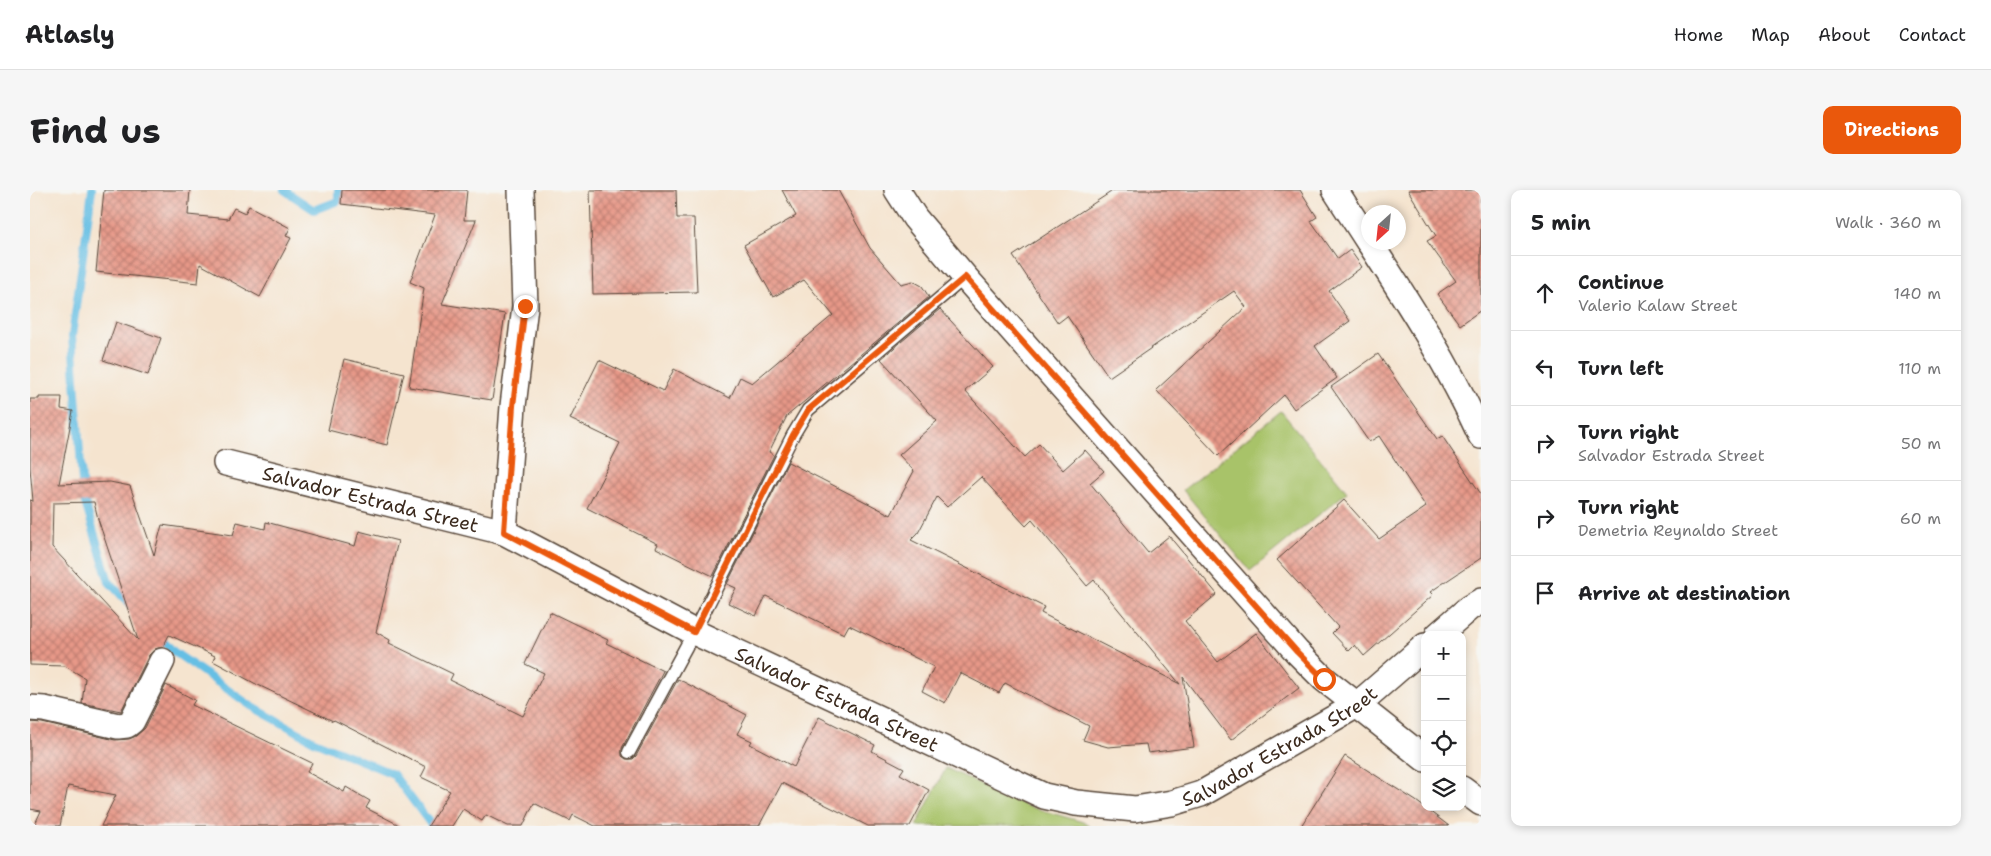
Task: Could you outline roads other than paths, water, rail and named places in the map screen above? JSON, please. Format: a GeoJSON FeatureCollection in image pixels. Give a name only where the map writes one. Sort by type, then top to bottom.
{"type":"FeatureCollection","features":[{"type":"Feature","properties":{"kind":"street"},"geometry":{"type":"LineString","coordinates":[[504,532],[513,406],[525,306],[521,190]]}},
{"type":"Feature","properties":{"kind":"street"},"geometry":{"type":"LineString","coordinates":[[897,190],[915,218],[965,277],[1297,652],[1324,679],[1421,756]]}},
{"type":"Feature","properties":{"kind":"street"},"geometry":{"type":"LineString","coordinates":[[1335,190],[1361,230]]}},
{"type":"Feature","properties":{"kind":"street"},"geometry":{"type":"LineString","coordinates":[[1374,250],[1404,295],[1469,410],[1481,436]]}},
{"type":"Feature","properties":{"kind":"street","name":"Salvador Estrada Street"},"geometry":{"type":"LineString","coordinates":[[226,463],[504,532],[694,632],[1044,796],[1134,818],[1200,794],[1356,705],[1421,649]]}},
{"type":"Feature","properties":{"kind":"street"},"geometry":{"type":"LineString","coordinates":[[1442,631],[1468,608],[1481,601]]}},
{"type":"Feature","properties":{"kind":"street"},"geometry":{"type":"LineString","coordinates":[[30,708],[44,709],[118,726],[127,725],[132,721],[162,661]]}},
{"type":"Feature","properties":{"kind":"street"},"geometry":{"type":"LineString","coordinates":[[1466,791],[1481,803]]}},
{"type":"Feature","properties":{"kind":"lane"},"geometry":{"type":"LineString","coordinates":[[629,752],[694,632],[788,443],[808,410],[965,277]]}},
{"type":"Feature","properties":{"kind":"waterway"},"geometry":{"type":"LineString","coordinates":[[92,190],[72,336],[83,496],[109,582],[131,606]]}},
{"type":"Feature","properties":{"kind":"waterway"},"geometry":{"type":"LineString","coordinates":[[284,190],[314,210],[338,201],[338,190]]}},
{"type":"Feature","properties":{"kind":"waterway"},"geometry":{"type":"LineString","coordinates":[[160,637],[173,651],[251,706],[314,741],[393,774],[432,826]]}}]}
